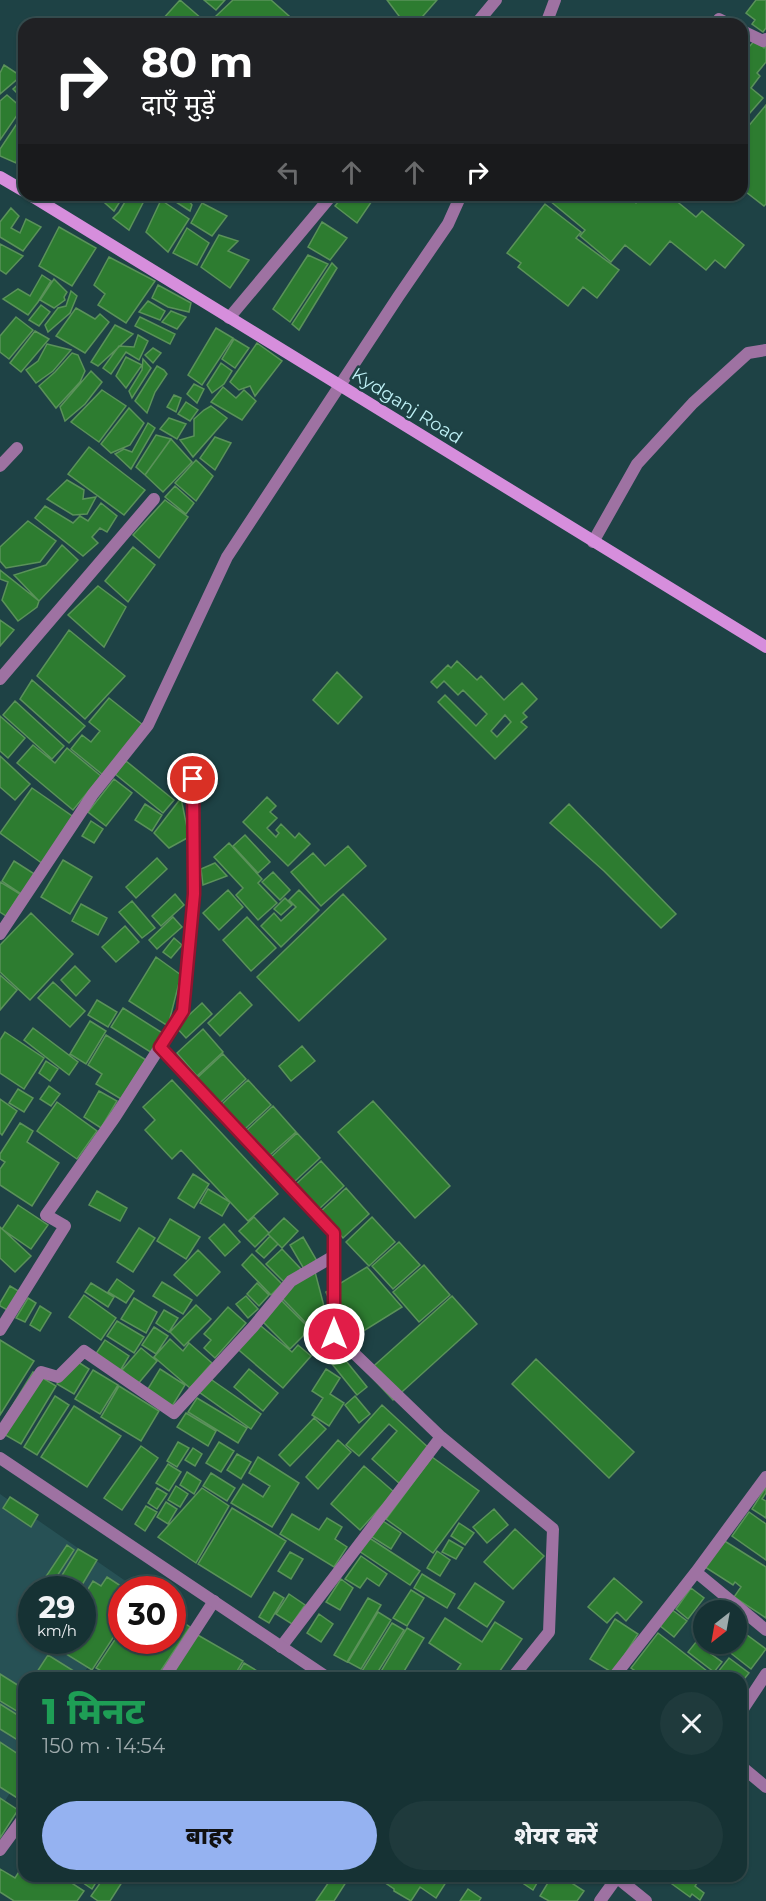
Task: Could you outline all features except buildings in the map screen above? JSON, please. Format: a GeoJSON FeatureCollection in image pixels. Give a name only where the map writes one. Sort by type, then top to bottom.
{"type":"FeatureCollection","features":[{"type":"Feature","properties":{"kind":"main road"},"geometry":{"type":"LineString","coordinates":[[0,177],[18,188]]}},
{"type":"Feature","properties":{"kind":"main road","name":"Kydganj Road"},"geometry":{"type":"LineString","coordinates":[[40,201],[766,648]]}},
{"type":"Feature","properties":{"kind":"street"},"geometry":{"type":"LineString","coordinates":[[481,18],[496,0]]}},
{"type":"Feature","properties":{"kind":"street"},"geometry":{"type":"LineString","coordinates":[[548,18],[555,0]]}},
{"type":"Feature","properties":{"kind":"street"},"geometry":{"type":"LineString","coordinates":[[748,34],[763,41],[766,39]]}},
{"type":"Feature","properties":{"kind":"street"},"geometry":{"type":"LineString","coordinates":[[229,318],[327,201]]}},
{"type":"Feature","properties":{"kind":"street"},"geometry":{"type":"LineString","coordinates":[[0,934],[93,794],[148,725],[226,557],[448,224],[458,201]]}},
{"type":"Feature","properties":{"kind":"street"},"geometry":{"type":"LineString","coordinates":[[593,542],[637,464],[693,404],[747,353],[766,350]]}},
{"type":"Feature","properties":{"kind":"street"},"geometry":{"type":"LineString","coordinates":[[0,466],[17,448]]}},
{"type":"Feature","properties":{"kind":"street"},"geometry":{"type":"LineString","coordinates":[[0,679],[154,499]]}},
{"type":"Feature","properties":{"kind":"street"},"geometry":{"type":"LineString","coordinates":[[0,1330],[65,1226],[46,1215],[115,1117],[183,1011],[194,894],[193,779]]}},
{"type":"Feature","properties":{"kind":"street"},"geometry":{"type":"LineString","coordinates":[[160,1047],[334,1233],[334,1334],[441,1437],[553,1530],[549,1632],[517,1672]]}},
{"type":"Feature","properties":{"kind":"street"},"geometry":{"type":"LineString","coordinates":[[0,1434],[40,1372],[58,1377],[84,1351],[174,1413],[253,1327],[291,1281],[334,1256]]}},
{"type":"Feature","properties":{"kind":"street"},"geometry":{"type":"LineString","coordinates":[[281,1647],[441,1437]]}},
{"type":"Feature","properties":{"kind":"street"},"geometry":{"type":"LineString","coordinates":[[0,1458],[319,1672]]}},
{"type":"Feature","properties":{"kind":"street"},"geometry":{"type":"LineString","coordinates":[[618,1672],[766,1477]]}},
{"type":"Feature","properties":{"kind":"street"},"geometry":{"type":"LineString","coordinates":[[696,1572],[766,1630]]}},
{"type":"Feature","properties":{"kind":"street"},"geometry":{"type":"LineString","coordinates":[[168,1672],[214,1601]]}},
{"type":"Feature","properties":{"kind":"street"},"geometry":{"type":"LineString","coordinates":[[747,1703],[766,1674]]}},
{"type":"Feature","properties":{"kind":"street"},"geometry":{"type":"LineString","coordinates":[[747,1771],[766,1787]]}},
{"type":"Feature","properties":{"kind":"street"},"geometry":{"type":"LineString","coordinates":[[0,1850],[18,1825]]}},
{"type":"Feature","properties":{"kind":"street"},"geometry":{"type":"LineString","coordinates":[[600,1901],[613,1882]]}},
{"type":"Feature","properties":{"kind":"street"},"geometry":{"type":"LineString","coordinates":[[623,1882],[646,1901]]}},
{"type":"Feature","properties":{"kind":"shaded area"},"geometry":{"type":"Polygon","coordinates":[[[0,1494],[118,1576],[108,1576],[108,1634],[96,1654],[96,1576],[18,1576],[18,1654],[96,1654],[85,1672],[18,1672],[18,1780],[0,1809],[0,1494]]]}},
{"type":"Feature","properties":{"kind":"route"},"geometry":{"type":"LineString","coordinates":[[193,779],[194,894],[183,1011],[160,1047],[334,1233],[334,1334]]}}]}
